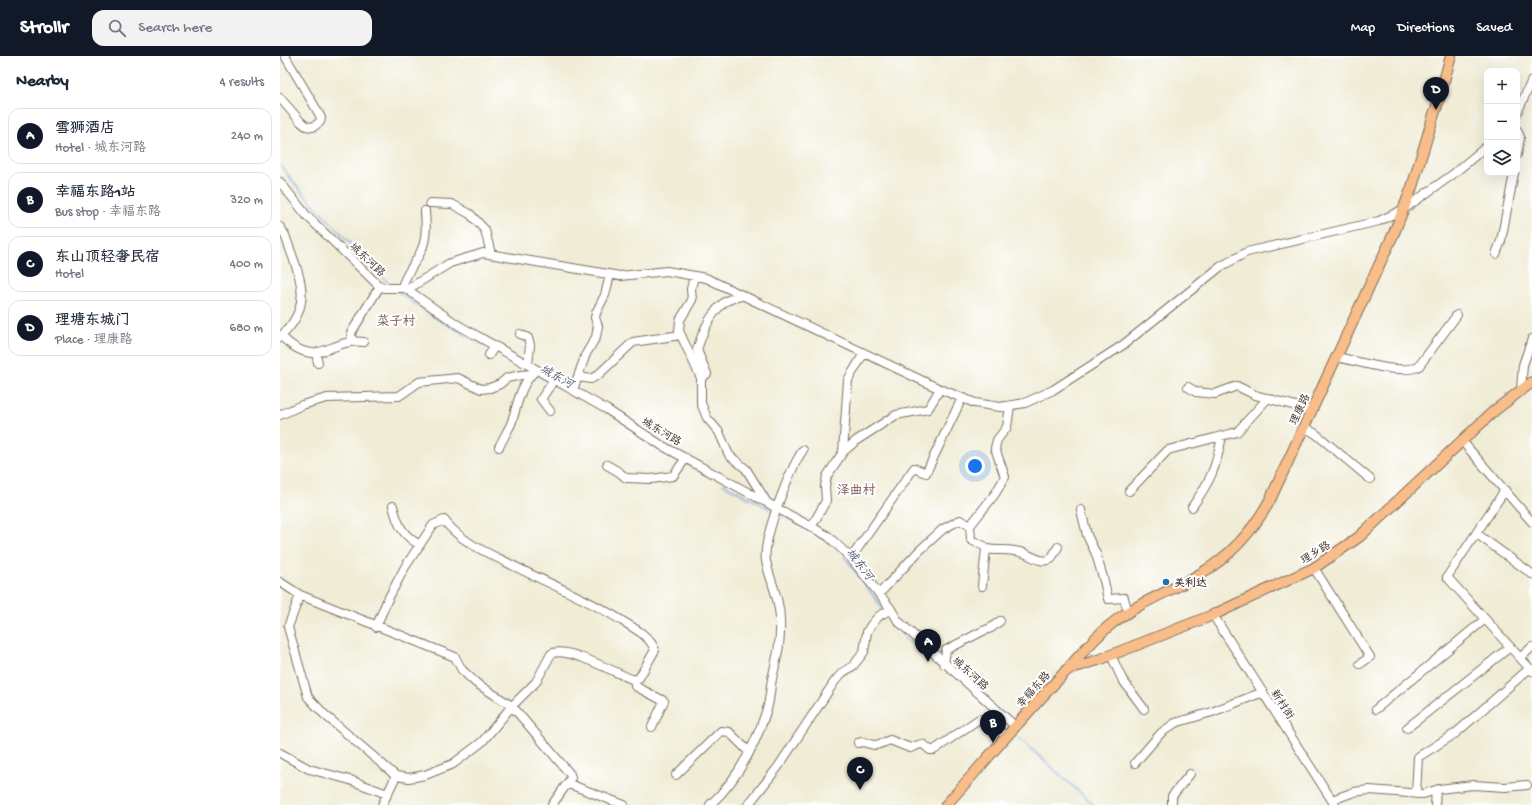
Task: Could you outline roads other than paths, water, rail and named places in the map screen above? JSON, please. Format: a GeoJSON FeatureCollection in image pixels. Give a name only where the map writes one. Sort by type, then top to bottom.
{"type":"FeatureCollection","features":[{"type":"Feature","properties":{"kind":"main road","name":"理康路"},"geometry":{"type":"LineString","coordinates":[[1091,643],[1108,626],[1146,600],[1200,573],[1224,557],[1240,543],[1263,512],[1394,234],[1412,187],[1451,56]]}},
{"type":"Feature","properties":{"kind":"main road","name":"理乡路"},"geometry":{"type":"LineString","coordinates":[[1066,670],[1101,659],[1213,615],[1314,568],[1345,548],[1368,529],[1494,411],[1532,382]]}},
{"type":"Feature","properties":{"kind":"main road"},"geometry":{"type":"LineString","coordinates":[[1091,643],[1095,656],[1101,659]]}},
{"type":"Feature","properties":{"kind":"main road","name":"幸福东路"},"geometry":{"type":"LineString","coordinates":[[946,805],[1015,726],[1091,643]]}},
{"type":"Feature","properties":{"kind":"street"},"geometry":{"type":"LineString","coordinates":[[280,98],[306,126],[317,126],[320,122],[321,118],[318,112],[285,56]]}},
{"type":"Feature","properties":{"kind":"street"},"geometry":{"type":"LineString","coordinates":[[1520,106],[1532,80]]}},
{"type":"Feature","properties":{"kind":"street"},"geometry":{"type":"LineString","coordinates":[[405,288],[450,263],[477,254],[491,254],[610,275],[631,276],[667,271],[706,278],[723,284],[741,296],[940,389],[982,405],[1010,406],[1040,397],[1104,358],[1141,331],[1220,267],[1234,258],[1247,252],[1379,222],[1404,209],[1452,175],[1484,148]]}},
{"type":"Feature","properties":{"kind":"street"},"geometry":{"type":"LineString","coordinates":[[1496,254],[1501,241],[1513,176]]}},
{"type":"Feature","properties":{"kind":"street","name":"城东河路"},"geometry":{"type":"LineString","coordinates":[[280,182],[307,216],[380,286],[384,288],[405,288],[426,309],[528,365],[534,372],[552,383],[572,390],[684,461],[766,501],[775,511],[812,526],[837,542],[879,594],[888,611],[944,664],[1015,726]]}},
{"type":"Feature","properties":{"kind":"street"},"geometry":{"type":"LineString","coordinates":[[430,203],[452,204],[470,214],[485,230],[491,254]]}},
{"type":"Feature","properties":{"kind":"street"},"geometry":{"type":"LineString","coordinates":[[405,288],[412,265],[421,251],[425,239],[426,222],[424,211]]}},
{"type":"Feature","properties":{"kind":"street"},"geometry":{"type":"LineString","coordinates":[[280,227],[285,235],[302,288],[302,299],[296,318],[290,328],[281,337],[293,348],[316,353],[352,342],[364,342]]}},
{"type":"Feature","properties":{"kind":"street"},"geometry":{"type":"LineString","coordinates":[[572,390],[579,377],[586,354],[596,337],[598,326],[595,318],[605,295],[610,275]]}},
{"type":"Feature","properties":{"kind":"street"},"geometry":{"type":"LineString","coordinates":[[694,276],[691,289],[692,300],[680,320],[679,331],[701,378],[701,403],[707,418],[719,432],[728,455],[746,469],[766,501]]}},
{"type":"Feature","properties":{"kind":"street"},"geometry":{"type":"LineString","coordinates":[[352,342],[351,333],[380,286]]}},
{"type":"Feature","properties":{"kind":"street"},"geometry":{"type":"LineString","coordinates":[[701,378],[707,374],[697,350],[707,326],[715,313],[726,301],[741,296]]}},
{"type":"Feature","properties":{"kind":"street"},"geometry":{"type":"LineString","coordinates":[[1337,357],[1402,370],[1414,369],[1419,366],[1457,315]]}},
{"type":"Feature","properties":{"kind":"street"},"geometry":{"type":"LineString","coordinates":[[520,334],[528,338],[530,344],[528,365]]}},
{"type":"Feature","properties":{"kind":"street"},"geometry":{"type":"LineString","coordinates":[[579,377],[591,379],[598,375],[633,342],[681,335]]}},
{"type":"Feature","properties":{"kind":"street"},"geometry":{"type":"LineString","coordinates":[[1521,389],[1523,365],[1532,339]]}},
{"type":"Feature","properties":{"kind":"street"},"geometry":{"type":"LineString","coordinates":[[490,355],[495,346]]}},
{"type":"Feature","properties":{"kind":"street"},"geometry":{"type":"LineString","coordinates":[[316,353],[318,363]]}},
{"type":"Feature","properties":{"kind":"street"},"geometry":{"type":"LineString","coordinates":[[843,452],[848,380],[864,353]]}},
{"type":"Feature","properties":{"kind":"street"},"geometry":{"type":"LineString","coordinates":[[280,415],[302,405],[327,398],[399,396],[419,382],[458,378],[481,389],[490,388],[500,384],[507,378],[534,372]]}},
{"type":"Feature","properties":{"kind":"street"},"geometry":{"type":"LineString","coordinates":[[499,447],[511,422],[515,406],[534,372]]}},
{"type":"Feature","properties":{"kind":"street"},"geometry":{"type":"LineString","coordinates":[[550,411],[541,399],[552,383]]}},
{"type":"Feature","properties":{"kind":"street"},"geometry":{"type":"LineString","coordinates":[[1188,387],[1196,392],[1215,394],[1237,386],[1255,395],[1311,410]]}},
{"type":"Feature","properties":{"kind":"street"},"geometry":{"type":"LineString","coordinates":[[812,526],[826,501],[825,486],[827,476],[843,452],[857,440],[896,415],[928,408],[940,389]]}},
{"type":"Feature","properties":{"kind":"street"},"geometry":{"type":"LineString","coordinates":[[851,558],[914,468],[926,473],[962,398]]}},
{"type":"Feature","properties":{"kind":"street"},"geometry":{"type":"LineString","coordinates":[[1129,491],[1168,450],[1213,440],[1237,432],[1268,398]]}},
{"type":"Feature","properties":{"kind":"street"},"geometry":{"type":"LineString","coordinates":[[1010,406],[1007,426],[997,440],[995,448],[1005,477],[995,494],[970,526],[971,540],[984,546],[986,549],[1019,552],[1045,561],[1051,559],[1058,547]]}},
{"type":"Feature","properties":{"kind":"street"},"geometry":{"type":"LineString","coordinates":[[1304,427],[1316,434],[1370,479]]}},
{"type":"Feature","properties":{"kind":"street"},"geometry":{"type":"LineString","coordinates":[[1192,507],[1211,478],[1216,466],[1222,436]]}},
{"type":"Feature","properties":{"kind":"street"},"geometry":{"type":"LineString","coordinates":[[1462,441],[1532,522]]}},
{"type":"Feature","properties":{"kind":"street"},"geometry":{"type":"LineString","coordinates":[[710,805],[730,781],[749,752],[767,708],[781,642],[779,607],[765,560],[766,547],[775,511],[795,462],[803,450]]}},
{"type":"Feature","properties":{"kind":"street"},"geometry":{"type":"LineString","coordinates":[[607,465],[626,478],[651,479],[672,476],[684,461]]}},
{"type":"Feature","properties":{"kind":"street"},"geometry":{"type":"LineString","coordinates":[[1416,794],[1418,757],[1456,733],[1531,669],[1484,620],[1447,577],[1505,490]]}},
{"type":"Feature","properties":{"kind":"street"},"geometry":{"type":"LineString","coordinates":[[393,506],[401,530],[407,537],[420,545]]}},
{"type":"Feature","properties":{"kind":"street"},"geometry":{"type":"LineString","coordinates":[[1081,510],[1087,536],[1096,554],[1108,599],[1124,598],[1128,612]]}},
{"type":"Feature","properties":{"kind":"street"},"geometry":{"type":"LineString","coordinates":[[376,626],[393,588],[420,545],[433,525],[444,520],[459,535],[488,554],[592,603],[620,619],[645,636],[655,650],[636,680],[636,686],[664,701],[652,727]]}},
{"type":"Feature","properties":{"kind":"street"},"geometry":{"type":"LineString","coordinates":[[879,594],[890,583],[900,569],[943,529],[960,520],[970,526]]}},
{"type":"Feature","properties":{"kind":"street"},"geometry":{"type":"LineString","coordinates":[[1477,534],[1532,574]]}},
{"type":"Feature","properties":{"kind":"street"},"geometry":{"type":"LineString","coordinates":[[982,586],[986,549]]}},
{"type":"Feature","properties":{"kind":"street"},"geometry":{"type":"LineString","coordinates":[[1314,568],[1370,657],[1360,664]]}},
{"type":"Feature","properties":{"kind":"street"},"geometry":{"type":"LineString","coordinates":[[280,582],[300,595],[451,655],[476,683],[512,706],[570,774],[571,778],[569,784],[552,805]]}},
{"type":"Feature","properties":{"kind":"street"},"geometry":{"type":"LineString","coordinates":[[300,595],[288,627],[308,697],[325,715],[396,776],[409,778],[424,775],[453,764],[482,742],[512,706],[536,682],[551,654],[557,651],[589,661],[636,680]]}},
{"type":"Feature","properties":{"kind":"street"},"geometry":{"type":"LineString","coordinates":[[748,805],[778,767],[835,681],[839,676],[853,666],[864,652],[868,629],[874,621],[888,611]]}},
{"type":"Feature","properties":{"kind":"street","name":"新村街"},"geometry":{"type":"LineString","coordinates":[[1213,615],[1334,802]]}},
{"type":"Feature","properties":{"kind":"street"},"geometry":{"type":"LineString","coordinates":[[1376,709],[1484,620]]}},
{"type":"Feature","properties":{"kind":"street"},"geometry":{"type":"LineString","coordinates":[[944,664],[946,650],[991,628],[1000,621]]}},
{"type":"Feature","properties":{"kind":"street"},"geometry":{"type":"LineString","coordinates":[[1407,728],[1510,647]]}},
{"type":"Feature","properties":{"kind":"street"},"geometry":{"type":"LineString","coordinates":[[1520,658],[1532,647]]}},
{"type":"Feature","properties":{"kind":"street"},"geometry":{"type":"LineString","coordinates":[[1111,655],[1122,679],[1144,709]]}},
{"type":"Feature","properties":{"kind":"street"},"geometry":{"type":"LineString","coordinates":[[1135,763],[1161,733],[1175,723],[1212,712],[1263,692]]}},
{"type":"Feature","properties":{"kind":"street"},"geometry":{"type":"LineString","coordinates":[[858,743],[863,742],[878,745],[890,740],[910,748],[919,744],[924,744],[930,750],[934,750],[979,719],[986,720],[995,726],[1006,737]]}},
{"type":"Feature","properties":{"kind":"street"},"geometry":{"type":"LineString","coordinates":[[676,775],[721,730],[729,732],[749,752]]}},
{"type":"Feature","properties":{"kind":"street"},"geometry":{"type":"LineString","coordinates":[[280,753],[309,769],[350,780],[387,794]]}},
{"type":"Feature","properties":{"kind":"street"},"geometry":{"type":"LineString","coordinates":[[1172,805],[1172,796],[1190,774]]}},
{"type":"Feature","properties":{"kind":"street"},"geometry":{"type":"LineString","coordinates":[[382,805],[396,776]]}},
{"type":"Feature","properties":{"kind":"street"},"geometry":{"type":"LineString","coordinates":[[569,784],[624,805]]}},
{"type":"Feature","properties":{"kind":"street"},"geometry":{"type":"LineString","coordinates":[[1334,802],[1354,792],[1369,790],[1422,794],[1436,790],[1473,785],[1505,787],[1527,785]]}},
{"type":"Feature","properties":{"kind":"street"},"geometry":{"type":"LineString","coordinates":[[1435,805],[1436,790]]}},
{"type":"Feature","properties":{"kind":"waterway","name":"城东河"},"geometry":{"type":"LineString","coordinates":[[281,166],[300,190],[389,284]]}},
{"type":"Feature","properties":{"kind":"waterway","name":"城东河"},"geometry":{"type":"LineString","coordinates":[[396,291],[437,319],[490,348]]}},
{"type":"Feature","properties":{"kind":"waterway","name":"城东河"},"geometry":{"type":"LineString","coordinates":[[495,351],[530,371]]}},
{"type":"Feature","properties":{"kind":"waterway","name":"城东河"},"geometry":{"type":"LineString","coordinates":[[535,374],[549,382]]}},
{"type":"Feature","properties":{"kind":"waterway","name":"城东河"},"geometry":{"type":"LineString","coordinates":[[555,385],[574,395]]}},
{"type":"Feature","properties":{"kind":"waterway","name":"城东河"},"geometry":{"type":"LineString","coordinates":[[673,456],[682,461]]}},
{"type":"Feature","properties":{"kind":"waterway","name":"城东河"},"geometry":{"type":"LineString","coordinates":[[687,464],[710,476]]}},
{"type":"Feature","properties":{"kind":"waterway","name":"城东河"},"geometry":{"type":"LineString","coordinates":[[723,484],[772,510]]}},
{"type":"Feature","properties":{"kind":"waterway","name":"城东河"},"geometry":{"type":"LineString","coordinates":[[779,514],[800,525]]}},
{"type":"Feature","properties":{"kind":"waterway","name":"城东河"},"geometry":{"type":"LineString","coordinates":[[817,535],[831,544]]}},
{"type":"Feature","properties":{"kind":"waterway","name":"城东河"},"geometry":{"type":"LineString","coordinates":[[844,556],[883,609]]}},
{"type":"Feature","properties":{"kind":"waterway","name":"城东河"},"geometry":{"type":"LineString","coordinates":[[887,614],[896,628]]}},
{"type":"Feature","properties":{"kind":"waterway","name":"城东河"},"geometry":{"type":"LineString","coordinates":[[904,638],[932,661]]}},
{"type":"Feature","properties":{"kind":"waterway","name":"城东河"},"geometry":{"type":"LineString","coordinates":[[1019,738],[1094,805]]}},
{"type":"Feature","properties":{"kind":"place","name":"理塘东城门"},"geometry":{"type":"Point","coordinates":[1436,110]}},
{"type":"Feature","properties":{"kind":"place","name":"美利达"},"geometry":{"type":"Point","coordinates":[1166,582]}},
{"type":"Feature","properties":{"kind":"place","name":"雪狮酒店"},"geometry":{"type":"Point","coordinates":[928,662]}},
{"type":"Feature","properties":{"kind":"place","name":"幸福东路1站"},"geometry":{"type":"Point","coordinates":[993,743]}},
{"type":"Feature","properties":{"kind":"place","name":"东山顶轻奢民宿"},"geometry":{"type":"Point","coordinates":[860,790]}},
{"type":"Feature","properties":{"kind":"district","name":"菜子村"},"geometry":{"type":"Point","coordinates":[396,320]}},
{"type":"Feature","properties":{"kind":"district","name":"泽曲村"},"geometry":{"type":"Point","coordinates":[856,489]}}]}
